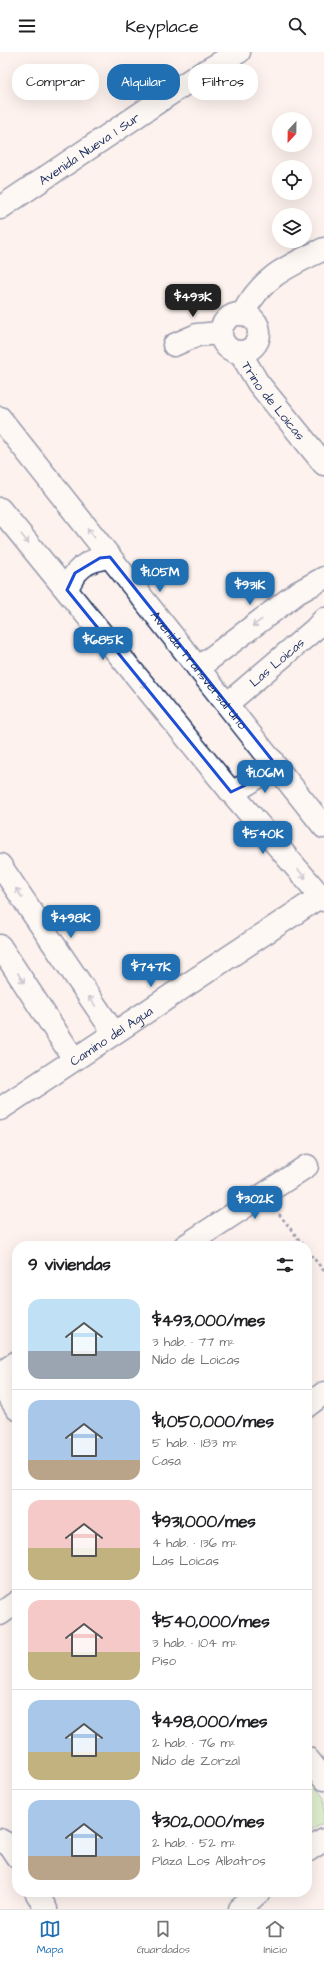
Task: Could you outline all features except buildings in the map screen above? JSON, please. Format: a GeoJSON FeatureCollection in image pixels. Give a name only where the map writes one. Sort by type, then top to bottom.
{"type":"FeatureCollection","features":[{"type":"Feature","properties":{"kind":"street","name":"Avenida Nueva 1 Sur"},"geometry":{"type":"LineString","coordinates":[[0,208],[196,77],[239,52]]}},
{"type":"Feature","properties":{"kind":"street"},"geometry":{"type":"LineString","coordinates":[[243,313],[259,289],[272,277],[324,248]]}},
{"type":"Feature","properties":{"kind":"street"},"geometry":{"type":"LineString","coordinates":[[243,313],[255,321],[259,333],[254,346],[243,352],[229,350],[221,339],[220,327],[232,314],[243,313]]}},
{"type":"Feature","properties":{"kind":"street"},"geometry":{"type":"LineString","coordinates":[[174,345],[197,335],[220,333]]}},
{"type":"Feature","properties":{"kind":"street","name":"Trino de Loicas"},"geometry":{"type":"LineString","coordinates":[[243,352],[245,362],[258,383],[324,464]]}},
{"type":"Feature","properties":{"kind":"street","name":"Avenida Transversal Uno"},"geometry":{"type":"LineString","coordinates":[[0,418],[272,760],[324,828]]}},
{"type":"Feature","properties":{"kind":"street"},"geometry":{"type":"LineString","coordinates":[[0,509],[231,792],[322,898]]}},
{"type":"Feature","properties":{"kind":"street"},"geometry":{"type":"LineString","coordinates":[[67,590],[75,573],[82,567],[90,561],[110,557]]}},
{"type":"Feature","properties":{"kind":"street"},"geometry":{"type":"LineString","coordinates":[[198,668],[296,593],[324,578]]}},
{"type":"Feature","properties":{"kind":"street","name":"Las Loicas"},"geometry":{"type":"LineString","coordinates":[[227,704],[315,630],[324,619]]}},
{"type":"Feature","properties":{"kind":"street"},"geometry":{"type":"LineString","coordinates":[[231,792],[252,782],[264,772],[272,760]]}},
{"type":"Feature","properties":{"kind":"street"},"geometry":{"type":"LineString","coordinates":[[0,866],[114,1033]]}},
{"type":"Feature","properties":{"kind":"street","name":"Camino del Agua"},"geometry":{"type":"LineString","coordinates":[[0,1109],[74,1059],[322,898]]}},
{"type":"Feature","properties":{"kind":"street"},"geometry":{"type":"LineString","coordinates":[[0,946],[74,1059]]}},
{"type":"Feature","properties":{"kind":"street"},"geometry":{"type":"LineString","coordinates":[[193,1241],[307,1166]]}},
{"type":"Feature","properties":{"kind":"street"},"geometry":{"type":"LineString","coordinates":[[0,1374],[12,1366]]}},
{"type":"Feature","properties":{"kind":"street"},"geometry":{"type":"LineString","coordinates":[[0,1383],[12,1401]]}},
{"type":"Feature","properties":{"kind":"street"},"geometry":{"type":"LineString","coordinates":[[312,1402],[324,1394]]}},
{"type":"Feature","properties":{"kind":"street"},"geometry":{"type":"LineString","coordinates":[[0,1614],[12,1606]]}},
{"type":"Feature","properties":{"kind":"street"},"geometry":{"type":"LineString","coordinates":[[312,1764],[324,1779]]}},
{"type":"Feature","properties":{"kind":"street"},"geometry":{"type":"LineString","coordinates":[[0,1840],[9,1845],[12,1850]]}},
{"type":"Feature","properties":{"kind":"street"},"geometry":{"type":"LineString","coordinates":[[312,1848],[324,1840]]}},
{"type":"Feature","properties":{"kind":"street"},"geometry":{"type":"LineString","coordinates":[[39,1897],[46,1909]]}},
{"type":"Feature","properties":{"kind":"street"},"geometry":{"type":"LineString","coordinates":[[240,1909],[253,1897]]}},
{"type":"Feature","properties":{"kind":"path"},"geometry":{"type":"LineString","coordinates":[[263,1195],[300,1241]]}},
{"type":"Feature","properties":{"kind":"path"},"geometry":{"type":"LineString","coordinates":[[312,1256],[324,1271]]}},
{"type":"Feature","properties":{"kind":"highlighted area"},"geometry":{"type":"Polygon","coordinates":[[[110,557],[272,760],[252,782],[231,792],[67,590],[75,573],[100,558],[110,557]]]}},
{"type":"Feature","properties":{"kind":"green space"},"geometry":{"type":"Polygon","coordinates":[[[312,1782],[324,1798],[324,1822],[312,1830],[312,1782]]]}}]}
